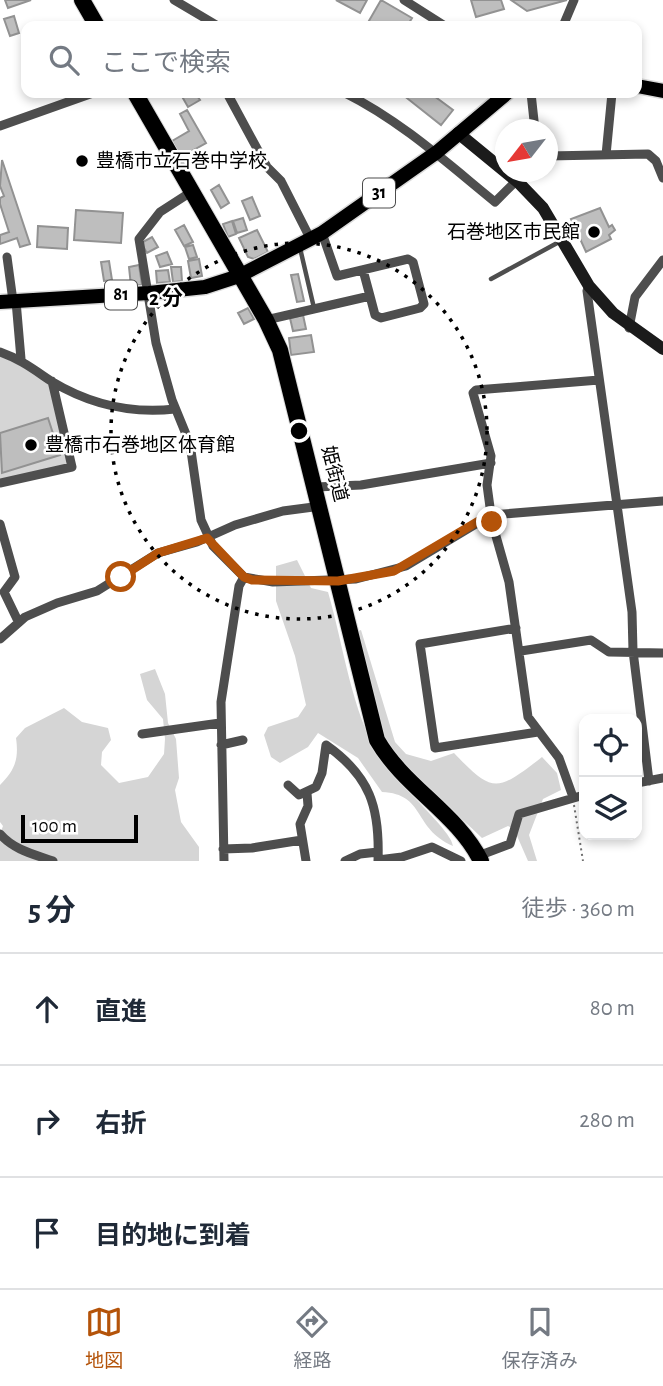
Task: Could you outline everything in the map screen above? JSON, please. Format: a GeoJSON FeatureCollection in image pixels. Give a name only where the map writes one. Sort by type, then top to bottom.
{"type":"FeatureCollection","features":[{"type":"Feature","properties":{"kind":"highway"},"geometry":{"type":"LineString","coordinates":[[82,0],[94,21]]}},
{"type":"Feature","properties":{"kind":"highway","name":"姫街道"},"geometry":{"type":"LineString","coordinates":[[138,98],[266,320],[280,350],[321,506],[377,740],[398,770],[480,858]]}},
{"type":"Feature","properties":{"kind":"main road"},"geometry":{"type":"LineString","coordinates":[[642,87],[663,91]]}},
{"type":"Feature","properties":{"kind":"main road","name":"31"},"geometry":{"type":"LineString","coordinates":[[239,276],[311,240],[437,152],[501,98]]}},
{"type":"Feature","properties":{"kind":"main road","name":"81"},"geometry":{"type":"LineString","coordinates":[[10,301],[205,287],[239,276]]}},
{"type":"Feature","properties":{"kind":"street"},"geometry":{"type":"LineString","coordinates":[[174,0],[209,21]]}},
{"type":"Feature","properties":{"kind":"street"},"geometry":{"type":"LineString","coordinates":[[404,0],[437,21]]}},
{"type":"Feature","properties":{"kind":"street"},"geometry":{"type":"LineString","coordinates":[[565,21],[574,0]]}},
{"type":"Feature","properties":{"kind":"street"},"geometry":{"type":"LineString","coordinates":[[0,126],[79,98]]}},
{"type":"Feature","properties":{"kind":"street"},"geometry":{"type":"LineString","coordinates":[[230,98],[267,167],[281,181],[311,240],[337,276],[408,259],[413,262],[424,304],[420,308],[381,318],[375,315],[363,270]]}},
{"type":"Feature","properties":{"kind":"street"},"geometry":{"type":"LineString","coordinates":[[355,98],[437,152],[495,202],[517,182],[543,208],[589,286],[629,328],[663,349]]}},
{"type":"Feature","properties":{"kind":"street"},"geometry":{"type":"LineString","coordinates":[[532,98],[534,119]]}},
{"type":"Feature","properties":{"kind":"street"},"geometry":{"type":"LineString","coordinates":[[606,155],[612,98]]}},
{"type":"Feature","properties":{"kind":"street"},"geometry":{"type":"LineString","coordinates":[[458,133],[495,164]]}},
{"type":"Feature","properties":{"kind":"street"},"geometry":{"type":"LineString","coordinates":[[558,156],[648,154],[656,160],[663,178]]}},
{"type":"Feature","properties":{"kind":"street"},"geometry":{"type":"LineString","coordinates":[[191,192],[160,212],[139,239],[156,343],[175,409],[188,436],[196,499],[207,538],[244,577],[272,582],[338,581],[394,571],[491,515],[663,501]]}},
{"type":"Feature","properties":{"kind":"street"},"geometry":{"type":"LineString","coordinates":[[7,257],[10,301],[21,359]]}},
{"type":"Feature","properties":{"kind":"street"},"geometry":{"type":"LineString","coordinates":[[629,328],[635,297],[663,260]]}},
{"type":"Feature","properties":{"kind":"street"},"geometry":{"type":"LineString","coordinates":[[589,286],[587,291],[632,612],[633,651],[649,781]]}},
{"type":"Feature","properties":{"kind":"street"},"geometry":{"type":"LineString","coordinates":[[266,320],[370,296]]}},
{"type":"Feature","properties":{"kind":"street"},"geometry":{"type":"LineString","coordinates":[[0,352],[21,359],[52,381],[99,404],[128,410],[175,409]]}},
{"type":"Feature","properties":{"kind":"street"},"geometry":{"type":"LineString","coordinates":[[573,797],[559,758],[528,716],[521,651],[509,582],[491,515],[487,485],[491,463],[486,432],[473,393],[476,390],[599,380]]}},
{"type":"Feature","properties":{"kind":"street"},"geometry":{"type":"LineString","coordinates":[[0,483],[72,467],[52,381]]}},
{"type":"Feature","properties":{"kind":"street"},"geometry":{"type":"LineString","coordinates":[[316,487],[361,485],[454,472],[491,463]]}},
{"type":"Feature","properties":{"kind":"street"},"geometry":{"type":"LineString","coordinates":[[0,639],[18,621],[57,603],[97,591],[158,553],[283,511],[321,506]]}},
{"type":"Feature","properties":{"kind":"street"},"geometry":{"type":"LineString","coordinates":[[0,524],[15,577],[4,592],[18,621]]}},
{"type":"Feature","properties":{"kind":"street"},"geometry":{"type":"LineString","coordinates":[[223,861],[220,723],[239,586],[244,577]]}},
{"type":"Feature","properties":{"kind":"street"},"geometry":{"type":"LineString","coordinates":[[516,628],[420,644],[435,748],[538,732]]}},
{"type":"Feature","properties":{"kind":"street"},"geometry":{"type":"LineString","coordinates":[[521,651],[591,640],[609,652],[663,653]]}},
{"type":"Feature","properties":{"kind":"street"},"geometry":{"type":"LineString","coordinates":[[142,734],[220,723]]}},
{"type":"Feature","properties":{"kind":"street"},"geometry":{"type":"LineString","coordinates":[[221,745],[243,740]]}},
{"type":"Feature","properties":{"kind":"street"},"geometry":{"type":"LineString","coordinates":[[288,785],[293,793],[307,793],[319,782],[326,745],[355,767],[373,807],[378,858]]}},
{"type":"Feature","properties":{"kind":"street"},"geometry":{"type":"LineString","coordinates":[[642,782],[663,778]]}},
{"type":"Feature","properties":{"kind":"street"},"geometry":{"type":"LineString","coordinates":[[306,861],[300,818],[308,806],[307,793]]}},
{"type":"Feature","properties":{"kind":"street"},"geometry":{"type":"LineString","coordinates":[[480,858],[510,844],[519,814],[579,796]]}},
{"type":"Feature","properties":{"kind":"street"},"geometry":{"type":"LineString","coordinates":[[0,834],[9,844],[53,861]]}},
{"type":"Feature","properties":{"kind":"street"},"geometry":{"type":"LineString","coordinates":[[223,849],[252,848],[302,840]]}},
{"type":"Feature","properties":{"kind":"street"},"geometry":{"type":"LineString","coordinates":[[345,861],[360,854],[378,858],[402,857],[432,847],[461,861]]}},
{"type":"Feature","properties":{"kind":"lane"},"geometry":{"type":"LineString","coordinates":[[491,279],[563,239]]}},
{"type":"Feature","properties":{"kind":"lane"},"geometry":{"type":"LineString","coordinates":[[311,240],[314,309]]}},
{"type":"Feature","properties":{"kind":"path"},"geometry":{"type":"LineString","coordinates":[[573,797],[583,861]]}},
{"type":"Feature","properties":{"kind":"shaded area"},"geometry":{"type":"Polygon","coordinates":[[[0,354],[49,381],[68,465],[0,479],[0,354]]]}},
{"type":"Feature","properties":{"kind":"shaded area"},"geometry":{"type":"Polygon","coordinates":[[[297,560],[311,588],[328,592],[355,700],[381,760],[433,817],[453,846],[431,830],[406,799],[382,792],[358,758],[318,733],[308,747],[280,763],[271,757],[264,735],[268,727],[298,717],[306,705],[295,656],[276,601],[276,566],[297,560]]]}},
{"type":"Feature","properties":{"kind":"shaded area"},"geometry":{"type":"Polygon","coordinates":[[[361,630],[395,742],[406,754],[431,761],[454,753],[487,782],[505,782],[542,757],[557,773],[561,790],[543,799],[529,835],[537,861],[528,861],[514,829],[508,826],[482,838],[416,778],[393,751],[375,712],[358,631],[361,630]]]}},
{"type":"Feature","properties":{"kind":"shaded area"},"geometry":{"type":"Polygon","coordinates":[[[155,669],[165,694],[168,723],[176,739],[179,778],[175,790],[181,822],[199,847],[199,861],[0,861],[0,834],[3,826],[0,822],[0,785],[15,764],[16,738],[25,728],[64,708],[82,722],[108,728],[111,740],[102,752],[101,765],[119,783],[148,777],[164,754],[165,739],[163,719],[147,700],[140,674],[155,669]]]}},
{"type":"Feature","properties":{"kind":"building"},"geometry":{"type":"Polygon","coordinates":[[[5,0],[31,0],[8,8],[5,0]]]}},
{"type":"Feature","properties":{"kind":"building"},"geometry":{"type":"Polygon","coordinates":[[[336,0],[367,0],[360,13],[336,0]]]}},
{"type":"Feature","properties":{"kind":"building"},"geometry":{"type":"Polygon","coordinates":[[[381,0],[412,18],[410,21],[369,21],[381,0]]]}},
{"type":"Feature","properties":{"kind":"building"},"geometry":{"type":"Polygon","coordinates":[[[471,0],[501,0],[504,9],[476,17],[471,0]]]}},
{"type":"Feature","properties":{"kind":"building"},"geometry":{"type":"Polygon","coordinates":[[[511,0],[567,0],[527,11],[511,0]]]}},
{"type":"Feature","properties":{"kind":"building"},"geometry":{"type":"Polygon","coordinates":[[[14,16],[19,33],[10,36],[4,19],[14,16]]]}},
{"type":"Feature","properties":{"kind":"building"},"geometry":{"type":"Polygon","coordinates":[[[183,98],[200,100],[188,107],[183,98]]]}},
{"type":"Feature","properties":{"kind":"building"},"geometry":{"type":"Polygon","coordinates":[[[407,98],[437,98],[453,110],[441,125],[407,98]]]}},
{"type":"Feature","properties":{"kind":"building"},"geometry":{"type":"Polygon","coordinates":[[[187,110],[206,143],[181,157],[172,141],[189,131],[180,114],[187,110]]]}},
{"type":"Feature","properties":{"kind":"building"},"geometry":{"type":"Polygon","coordinates":[[[2,160],[30,244],[20,247],[17,238],[0,244],[0,235],[9,232],[0,204],[0,198],[4,196],[0,186],[2,160]]]}},
{"type":"Feature","properties":{"kind":"building"},"geometry":{"type":"Polygon","coordinates":[[[219,185],[229,203],[221,208],[211,190],[219,185]]]}},
{"type":"Feature","properties":{"kind":"building"},"geometry":{"type":"Polygon","coordinates":[[[252,197],[260,216],[250,220],[242,201],[252,197]]]}},
{"type":"Feature","properties":{"kind":"building","name":"石巻地区市民館"},"geometry":{"type":"Polygon","coordinates":[[[600,208],[609,227],[612,225],[615,230],[609,235],[611,239],[586,252],[571,219],[600,208]]]}},
{"type":"Feature","properties":{"kind":"building"},"geometry":{"type":"Polygon","coordinates":[[[76,210],[123,213],[121,243],[74,240],[76,210]]]}},
{"type":"Feature","properties":{"kind":"building"},"geometry":{"type":"Polygon","coordinates":[[[243,218],[247,230],[237,233],[233,221],[243,218]]]}},
{"type":"Feature","properties":{"kind":"building"},"geometry":{"type":"Polygon","coordinates":[[[232,221],[236,234],[228,237],[223,224],[232,221]]]}},
{"type":"Feature","properties":{"kind":"building"},"geometry":{"type":"Polygon","coordinates":[[[184,225],[193,242],[184,246],[175,230],[184,225]]]}},
{"type":"Feature","properties":{"kind":"building"},"geometry":{"type":"Polygon","coordinates":[[[38,226],[68,228],[67,249],[37,247],[38,226]]]}},
{"type":"Feature","properties":{"kind":"building"},"geometry":{"type":"Polygon","coordinates":[[[257,230],[268,252],[254,259],[248,257],[239,238],[257,230]]]}},
{"type":"Feature","properties":{"kind":"building"},"geometry":{"type":"Polygon","coordinates":[[[152,237],[158,247],[147,253],[141,243],[152,237]]]}},
{"type":"Feature","properties":{"kind":"building"},"geometry":{"type":"Polygon","coordinates":[[[193,245],[197,257],[189,259],[185,247],[193,245]]]}},
{"type":"Feature","properties":{"kind":"building"},"geometry":{"type":"Polygon","coordinates":[[[167,252],[172,264],[160,267],[156,256],[167,252]]]}},
{"type":"Feature","properties":{"kind":"building"},"geometry":{"type":"Polygon","coordinates":[[[199,259],[202,276],[191,278],[188,261],[199,259]]]}},
{"type":"Feature","properties":{"kind":"building"},"geometry":{"type":"Polygon","coordinates":[[[109,261],[112,280],[104,281],[101,262],[109,261]]]}},
{"type":"Feature","properties":{"kind":"building"},"geometry":{"type":"Polygon","coordinates":[[[139,265],[142,285],[131,286],[129,267],[139,265]]]}},
{"type":"Feature","properties":{"kind":"building"},"geometry":{"type":"Polygon","coordinates":[[[171,267],[181,267],[182,281],[173,282],[171,267]]]}},
{"type":"Feature","properties":{"kind":"building"},"geometry":{"type":"Polygon","coordinates":[[[168,270],[170,282],[157,283],[156,271],[168,270]]]}},
{"type":"Feature","properties":{"kind":"building"},"geometry":{"type":"Polygon","coordinates":[[[298,274],[304,301],[297,302],[291,275],[298,274]]]}},
{"type":"Feature","properties":{"kind":"building"},"geometry":{"type":"Polygon","coordinates":[[[248,308],[254,319],[244,324],[238,313],[248,308]]]}},
{"type":"Feature","properties":{"kind":"building"},"geometry":{"type":"Polygon","coordinates":[[[303,315],[306,329],[293,331],[290,318],[303,315]]]}},
{"type":"Feature","properties":{"kind":"building"},"geometry":{"type":"Polygon","coordinates":[[[311,335],[314,352],[291,355],[289,338],[311,335]]]}},
{"type":"Feature","properties":{"kind":"building"},"geometry":{"type":"Polygon","coordinates":[[[48,418],[60,455],[2,473],[0,433],[48,418]]]}},
{"type":"Feature","properties":{"kind":"place","name":"豊橋市立石巻中学校"},"geometry":{"type":"Point","coordinates":[82,161]}},
{"type":"Feature","properties":{"kind":"place","name":"石巻地区市民館"},"geometry":{"type":"Point","coordinates":[594,232]}},
{"type":"Feature","properties":{"kind":"place","name":"豊橋市石巻地区体育館"},"geometry":{"type":"Point","coordinates":[31,445]}},
{"type":"Feature","properties":{"kind":"route"},"geometry":{"type":"LineString","coordinates":[[121,577],[158,553],[207,538],[244,577],[252,580],[272,582],[356,579],[406,566],[487,516],[491,515],[492,522]]}}]}
